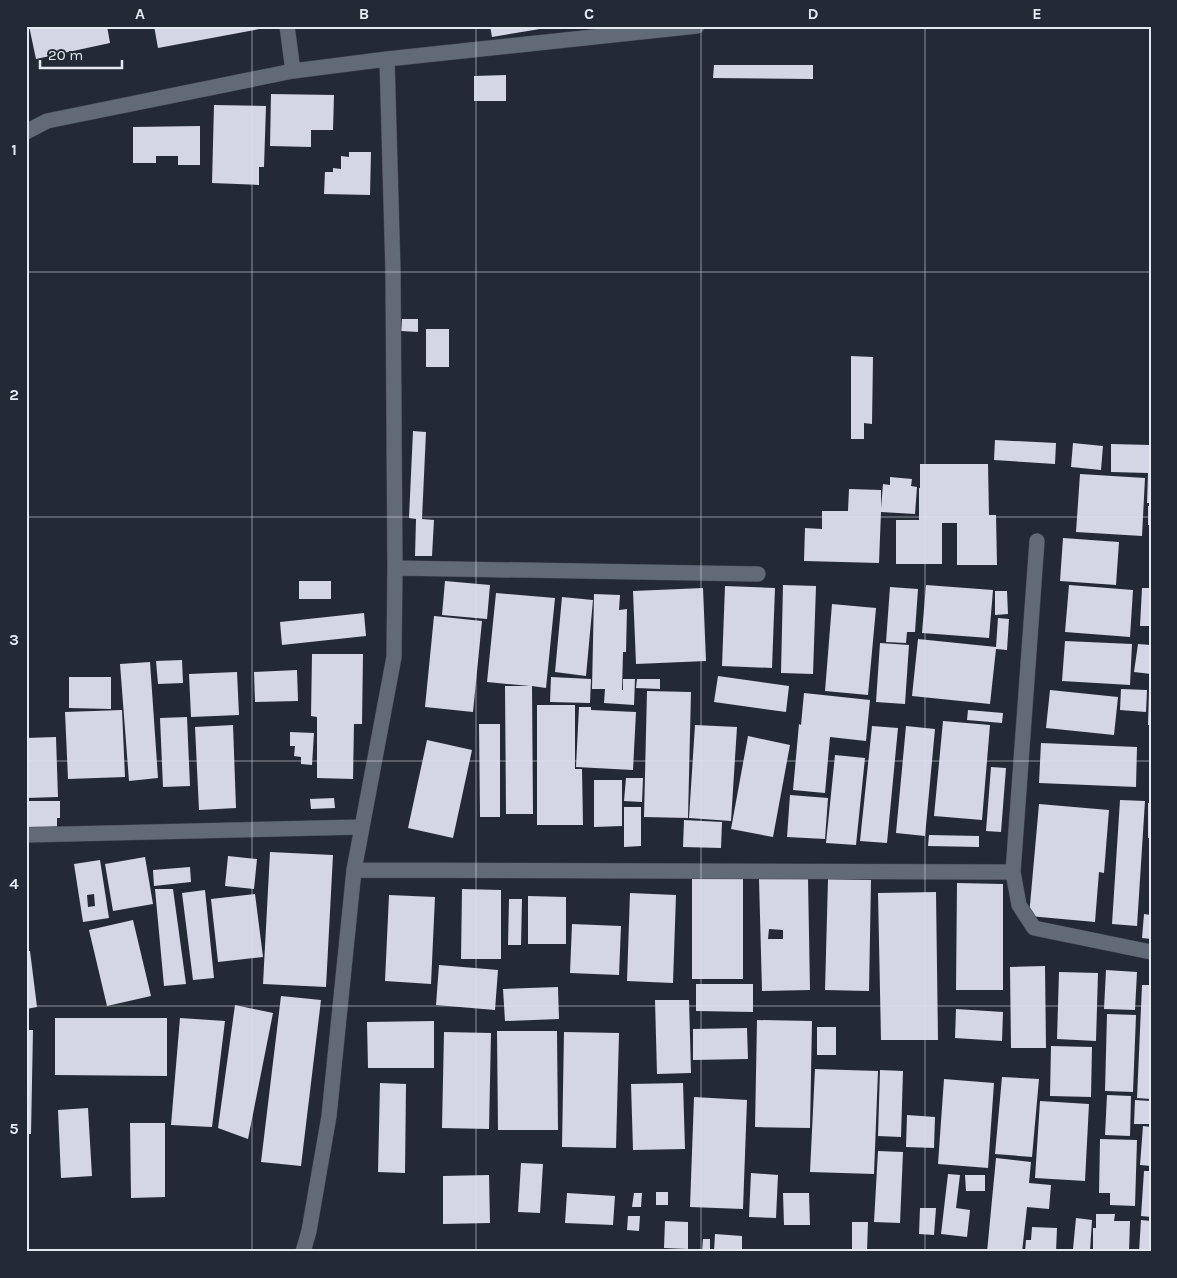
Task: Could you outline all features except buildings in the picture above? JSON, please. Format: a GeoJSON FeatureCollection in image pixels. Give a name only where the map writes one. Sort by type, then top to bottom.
{"type":"FeatureCollection","features":[{"type":"Feature","properties":{"kind":"street"},"geometry":{"type":"LineString","coordinates":[[287,26],[293,71]]}},
{"type":"Feature","properties":{"kind":"street"},"geometry":{"type":"LineString","coordinates":[[26,132],[47,121],[293,71],[696,26]]}},
{"type":"Feature","properties":{"kind":"street"},"geometry":{"type":"LineString","coordinates":[[303,1252],[309,1231],[329,1116],[354,870],[394,657],[393,272],[387,59]]}},
{"type":"Feature","properties":{"kind":"street"},"geometry":{"type":"LineString","coordinates":[[1036,541],[1013,872],[1019,904],[1034,928],[1151,952]]}},
{"type":"Feature","properties":{"kind":"street"},"geometry":{"type":"LineString","coordinates":[[395,568],[758,574]]}},
{"type":"Feature","properties":{"kind":"street"},"geometry":{"type":"LineString","coordinates":[[26,835],[361,827]]}},
{"type":"Feature","properties":{"kind":"street"},"geometry":{"type":"LineString","coordinates":[[354,870],[1013,872]]}}]}
